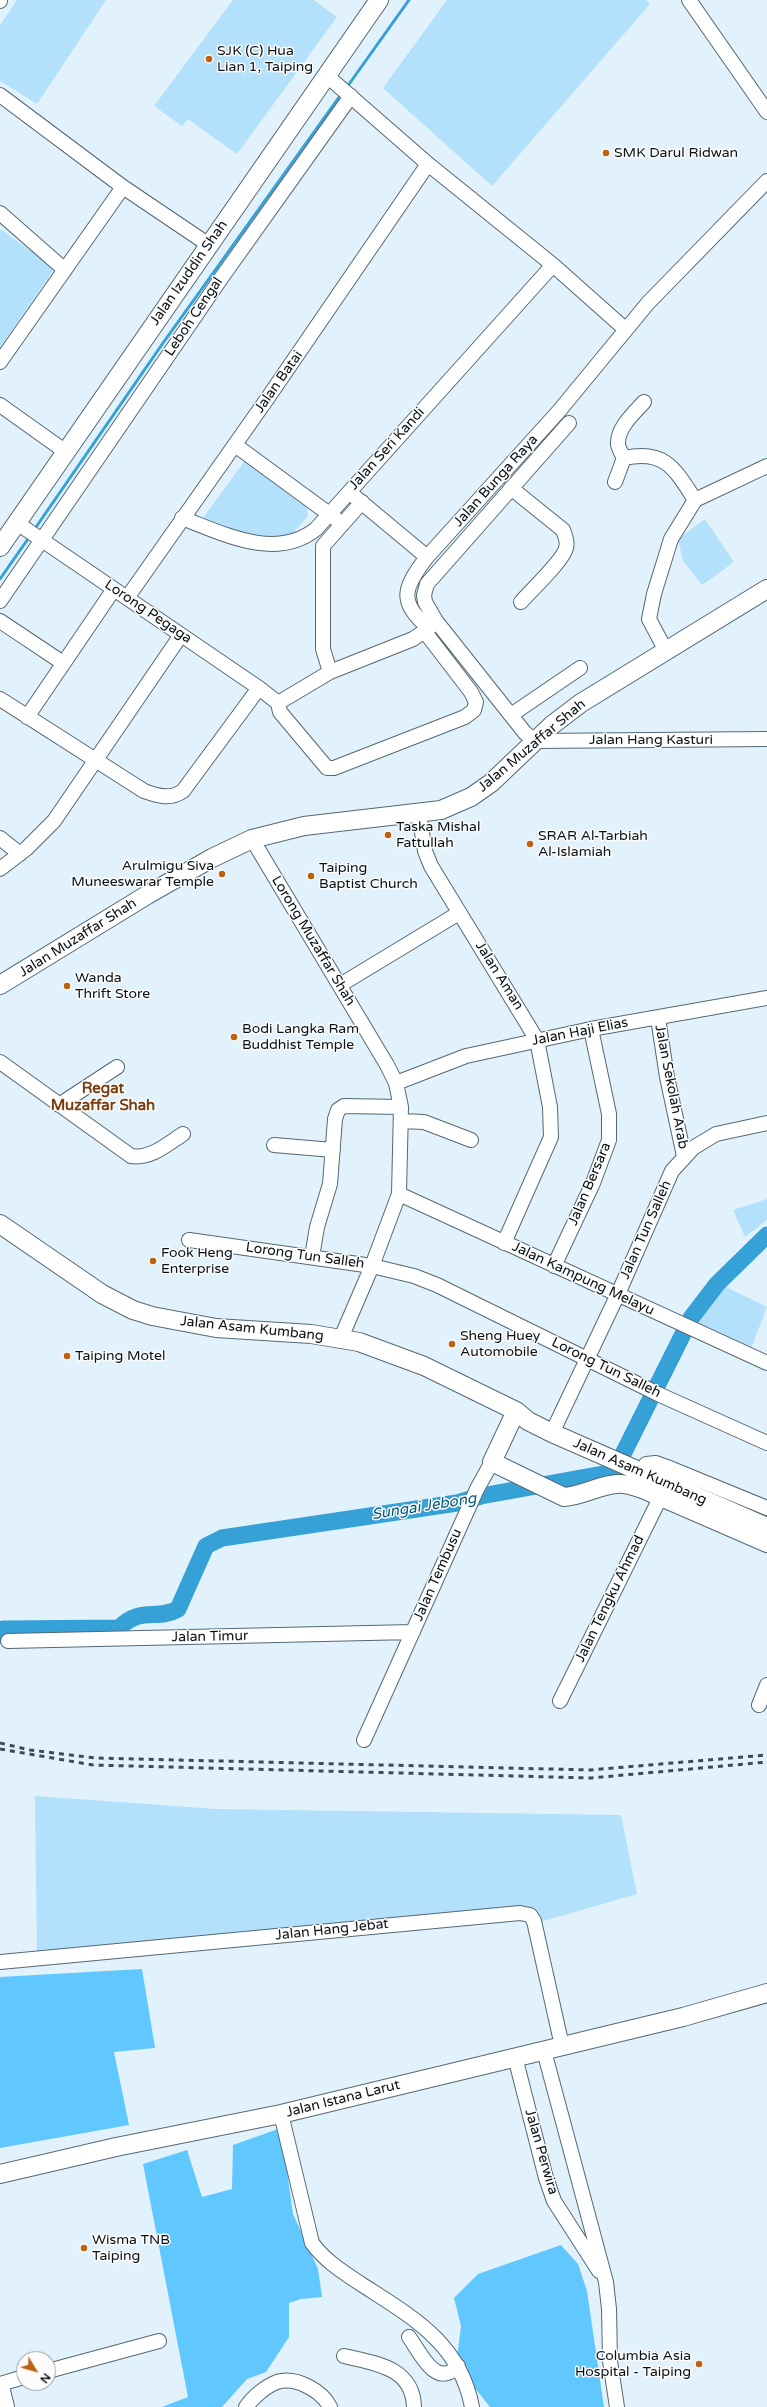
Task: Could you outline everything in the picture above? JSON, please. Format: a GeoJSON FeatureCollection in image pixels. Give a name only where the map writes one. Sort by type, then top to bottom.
{"type":"FeatureCollection","features":[{"type":"Feature","properties":{"kind":"main road","name":"Jalan Izuddin Shah"},"geometry":{"type":"LineString","coordinates":[[0,547],[30,532],[66,452],[379,0]]}},
{"type":"Feature","properties":{"kind":"main road","name":"Jalan Muzaffar Shah"},"geometry":{"type":"LineString","coordinates":[[0,985],[147,895],[212,858],[252,839],[304,826],[419,814],[441,810],[471,797],[492,783],[535,741],[581,703],[767,589]]}},
{"type":"Feature","properties":{"kind":"main road","name":"Jalan Asam Kumbang"},"geometry":{"type":"LineString","coordinates":[[0,1224],[120,1305],[141,1313],[216,1328],[341,1338],[402,1356],[516,1411],[528,1421],[555,1428],[612,1454],[636,1463],[767,1527]]}},
{"type":"Feature","properties":{"kind":"main road","name":"Jalan Tembusu"},"geometry":{"type":"LineString","coordinates":[[492,1462],[516,1411]]}},
{"type":"Feature","properties":{"kind":"main road","name":"Jalan Asam Kumbang"},"geometry":{"type":"LineString","coordinates":[[492,1462],[556,1495],[572,1496],[621,1484],[661,1496],[767,1543]]}},
{"type":"Feature","properties":{"kind":"main road","name":"Jalan Asam Kumbang"},"geometry":{"type":"LineString","coordinates":[[682,1486],[767,1517]]}},
{"type":"Feature","properties":{"kind":"main road","name":"Jalan Istana Larut"},"geometry":{"type":"LineString","coordinates":[[684,2017],[767,1993]]}},
{"type":"Feature","properties":{"kind":"main road","name":"Jalan Istana Larut"},"geometry":{"type":"LineString","coordinates":[[0,2174],[116,2147],[281,2114],[684,2017],[767,2001]]}},
{"type":"Feature","properties":{"kind":"main road"},"geometry":{"type":"LineString","coordinates":[[0,2387],[5,2407]]}},
{"type":"Feature","properties":{"kind":"street"},"geometry":{"type":"LineString","coordinates":[[689,0],[767,112]]}},
{"type":"Feature","properties":{"kind":"street"},"geometry":{"type":"LineString","coordinates":[[326,76],[428,164],[552,265],[625,329]]}},
{"type":"Feature","properties":{"kind":"street","name":"Leboh Cengal"},"geometry":{"type":"LineString","coordinates":[[0,601],[30,532],[222,276],[346,92]]}},
{"type":"Feature","properties":{"kind":"street"},"geometry":{"type":"LineString","coordinates":[[0,95],[123,186],[209,245]]}},
{"type":"Feature","properties":{"kind":"street","name":"Jalan Batai"},"geometry":{"type":"LineString","coordinates":[[127,598],[182,518],[235,445],[428,164]]}},
{"type":"Feature","properties":{"kind":"street","name":"Jalan Bunga Raya"},"geometry":{"type":"LineString","coordinates":[[535,741],[430,627],[414,616],[408,603],[412,576],[427,557],[559,411],[625,329],[648,303],[767,181]]}},
{"type":"Feature","properties":{"kind":"street"},"geometry":{"type":"LineString","coordinates":[[0,362],[123,186]]}},
{"type":"Feature","properties":{"kind":"street"},"geometry":{"type":"LineString","coordinates":[[1,215],[65,270]]}},
{"type":"Feature","properties":{"kind":"street","name":"Jalan Seri Kandi"},"geometry":{"type":"LineString","coordinates":[[182,518],[242,541],[279,544],[296,541],[307,536],[349,492],[552,265]]}},
{"type":"Feature","properties":{"kind":"street"},"geometry":{"type":"LineString","coordinates":[[616,482],[624,458],[618,445],[619,436],[630,417],[644,402]]}},
{"type":"Feature","properties":{"kind":"street"},"geometry":{"type":"LineString","coordinates":[[0,405],[66,452]]}},
{"type":"Feature","properties":{"kind":"street","name":"Jalan Bunga Raya"},"geometry":{"type":"LineString","coordinates":[[430,627],[424,595],[427,584],[569,423]]}},
{"type":"Feature","properties":{"kind":"street"},"geometry":{"type":"LineString","coordinates":[[235,445],[343,524]]}},
{"type":"Feature","properties":{"kind":"street"},"geometry":{"type":"LineString","coordinates":[[624,458],[637,455],[658,457],[669,465],[695,500]]}},
{"type":"Feature","properties":{"kind":"street"},"geometry":{"type":"LineString","coordinates":[[666,651],[649,619],[654,594],[671,540],[695,500],[767,466]]}},
{"type":"Feature","properties":{"kind":"street"},"geometry":{"type":"LineString","coordinates":[[511,488],[563,530],[566,537],[566,548],[556,563],[521,602]]}},
{"type":"Feature","properties":{"kind":"street"},"geometry":{"type":"LineString","coordinates":[[349,492],[427,557]]}},
{"type":"Feature","properties":{"kind":"street"},"geometry":{"type":"LineString","coordinates":[[330,672],[322,649],[322,555],[327,540],[362,502]]}},
{"type":"Feature","properties":{"kind":"street","name":"Lorong Pegaga"},"geometry":{"type":"LineString","coordinates":[[30,532],[259,688],[278,703]]}},
{"type":"Feature","properties":{"kind":"street"},"geometry":{"type":"LineString","coordinates":[[26,717],[114,589]]}},
{"type":"Feature","properties":{"kind":"street"},"geometry":{"type":"LineString","coordinates":[[0,621],[64,663]]}},
{"type":"Feature","properties":{"kind":"street"},"geometry":{"type":"LineString","coordinates":[[430,627],[471,692],[476,702],[474,710],[465,717],[334,768],[327,768],[280,712],[278,703],[330,672],[430,627]]}},
{"type":"Feature","properties":{"kind":"street"},"geometry":{"type":"LineString","coordinates":[[0,869],[20,854],[54,821],[182,635]]}},
{"type":"Feature","properties":{"kind":"street"},"geometry":{"type":"LineString","coordinates":[[511,715],[580,668]]}},
{"type":"Feature","properties":{"kind":"street"},"geometry":{"type":"LineString","coordinates":[[0,699],[94,761],[144,791],[159,796],[176,796],[183,791],[259,688]]}},
{"type":"Feature","properties":{"kind":"street","name":"Jalan Hang Kasturi"},"geometry":{"type":"LineString","coordinates":[[535,741],[767,739]]}},
{"type":"Feature","properties":{"kind":"street","name":"Jalan Aman"},"geometry":{"type":"LineString","coordinates":[[419,814],[425,851],[431,866],[537,1040],[552,1117],[551,1137],[504,1243]]}},
{"type":"Feature","properties":{"kind":"street"},"geometry":{"type":"LineString","coordinates":[[0,838],[20,854]]}},
{"type":"Feature","properties":{"kind":"street","name":"Lorong Muzaffar Shah"},"geometry":{"type":"LineString","coordinates":[[252,839],[340,985],[396,1082],[401,1114],[399,1194],[372,1266],[341,1338]]}},
{"type":"Feature","properties":{"kind":"street"},"geometry":{"type":"LineString","coordinates":[[340,985],[459,913]]}},
{"type":"Feature","properties":{"kind":"street","name":"Jalan Haji Elias"},"geometry":{"type":"LineString","coordinates":[[396,1082],[466,1056],[591,1029],[767,998]]}},
{"type":"Feature","properties":{"kind":"street","name":"Jalan Sekolah Arab"},"geometry":{"type":"LineString","coordinates":[[658,1018],[667,1077],[684,1156]]}},
{"type":"Feature","properties":{"kind":"street","name":"Jalan Bersara"},"geometry":{"type":"LineString","coordinates":[[554,1266],[593,1183],[609,1140],[609,1114],[591,1029]]}},
{"type":"Feature","properties":{"kind":"street"},"geometry":{"type":"LineString","coordinates":[[0,1062],[131,1156],[140,1158],[152,1154],[183,1134]]}},
{"type":"Feature","properties":{"kind":"street"},"geometry":{"type":"LineString","coordinates":[[59,1104],[117,1067]]}},
{"type":"Feature","properties":{"kind":"street"},"geometry":{"type":"LineString","coordinates":[[312,1257],[317,1227],[330,1184],[332,1150],[338,1110],[344,1106],[401,1114],[471,1140]]}},
{"type":"Feature","properties":{"kind":"street","name":"Jalan Tun Salleh"},"geometry":{"type":"LineString","coordinates":[[555,1428],[618,1294],[672,1171],[684,1156],[693,1148],[716,1134],[767,1123]]}},
{"type":"Feature","properties":{"kind":"street"},"geometry":{"type":"LineString","coordinates":[[274,1145],[332,1150]]}},
{"type":"Feature","properties":{"kind":"street","name":"Jalan Kampung Melayu"},"geometry":{"type":"LineString","coordinates":[[399,1194],[767,1363]]}},
{"type":"Feature","properties":{"kind":"street","name":"Lorong Tun Salleh"},"geometry":{"type":"LineString","coordinates":[[189,1240],[372,1266],[414,1276],[437,1285],[658,1394],[767,1443]]}},
{"type":"Feature","properties":{"kind":"street","name":"Jalan Tembusu"},"geometry":{"type":"LineString","coordinates":[[364,1740],[469,1506],[492,1462]]}},
{"type":"Feature","properties":{"kind":"street","name":"Jalan Asam Kumbang"},"geometry":{"type":"LineString","coordinates":[[636,1463],[656,1463],[767,1508]]}},
{"type":"Feature","properties":{"kind":"street","name":"Jalan Tengku Ahmad"},"geometry":{"type":"LineString","coordinates":[[560,1701],[661,1496]]}},
{"type":"Feature","properties":{"kind":"street","name":"Jalan Timur"},"geometry":{"type":"LineString","coordinates":[[8,1641],[413,1632]]}},
{"type":"Feature","properties":{"kind":"street"},"geometry":{"type":"LineString","coordinates":[[759,1705],[767,1685]]}},
{"type":"Feature","properties":{"kind":"street","name":"Jalan Hang Jebat"},"geometry":{"type":"LineString","coordinates":[[0,1962],[520,1913],[530,1915],[534,1921],[562,2046]]}},
{"type":"Feature","properties":{"kind":"street","name":"Jalan Perwira"},"geometry":{"type":"LineString","coordinates":[[544,2051],[606,2282],[610,2309],[610,2361],[617,2407]]}},
{"type":"Feature","properties":{"kind":"street","name":"Jalan Perwira"},"geometry":{"type":"LineString","coordinates":[[515,2058],[546,2178],[554,2201],[606,2282]]}},
{"type":"Feature","properties":{"kind":"street"},"geometry":{"type":"LineString","coordinates":[[281,2114],[312,2242],[319,2253],[337,2268],[403,2311],[436,2336],[458,2366],[468,2388],[472,2407]]}},
{"type":"Feature","properties":{"kind":"street"},"geometry":{"type":"LineString","coordinates":[[409,2337],[422,2357],[435,2371],[443,2375],[451,2374],[458,2366]]}},
{"type":"Feature","properties":{"kind":"street"},"geometry":{"type":"LineString","coordinates":[[56,2369],[159,2341]]}},
{"type":"Feature","properties":{"kind":"street"},"geometry":{"type":"LineString","coordinates":[[344,2356],[385,2366],[399,2374],[408,2386],[414,2407]]}},
{"type":"Feature","properties":{"kind":"street"},"geometry":{"type":"LineString","coordinates":[[0,2384],[16,2379]]}},
{"type":"Feature","properties":{"kind":"street"},"geometry":{"type":"LineString","coordinates":[[246,2407],[263,2390],[278,2382],[294,2382],[320,2395],[330,2407]]}},
{"type":"Feature","properties":{"kind":"shaded area"},"geometry":{"type":"Polygon","coordinates":[[[17,0],[106,0],[37,104],[0,81],[0,25],[17,0]]]}},
{"type":"Feature","properties":{"kind":"shaded area"},"geometry":{"type":"Polygon","coordinates":[[[233,0],[314,0],[337,17],[237,154],[188,119],[182,126],[154,106],[233,0]]]}},
{"type":"Feature","properties":{"kind":"shaded area"},"geometry":{"type":"Polygon","coordinates":[[[447,0],[646,0],[650,4],[492,186],[383,88],[447,0]]]}},
{"type":"Feature","properties":{"kind":"shaded area"},"geometry":{"type":"Polygon","coordinates":[[[0,229],[55,268],[0,347],[0,229]]]}},
{"type":"Feature","properties":{"kind":"shaded area"},"geometry":{"type":"Polygon","coordinates":[[[246,459],[307,508],[308,516],[290,537],[265,538],[245,535],[203,518],[246,459]]]}},
{"type":"Feature","properties":{"kind":"shaded area"},"geometry":{"type":"Polygon","coordinates":[[[705,519],[734,562],[702,585],[683,561],[678,539],[705,519]]]}},
{"type":"Feature","properties":{"kind":"shaded area"},"geometry":{"type":"Polygon","coordinates":[[[767,1199],[767,1220],[745,1237],[733,1210],[767,1199]]]}},
{"type":"Feature","properties":{"kind":"shaded area"},"geometry":{"type":"Polygon","coordinates":[[[724,1286],[767,1307],[750,1351],[693,1327],[709,1301],[724,1286]]]}},
{"type":"Feature","properties":{"kind":"shaded area"},"geometry":{"type":"Polygon","coordinates":[[[35,1796],[216,1809],[621,1815],[637,1894],[540,1922],[537,1915],[37,1957],[35,1796]]]}},
{"type":"Feature","properties":{"kind":"shaded area"},"geometry":{"type":"Polygon","coordinates":[[[142,1969],[155,2048],[114,2052],[129,2125],[0,2148],[0,1977],[142,1969]]]}},
{"type":"Feature","properties":{"kind":"shaded area"},"geometry":{"type":"Polygon","coordinates":[[[281,2128],[293,2214],[318,2269],[322,2297],[301,2299],[289,2303],[289,2337],[266,2372],[247,2379],[222,2407],[162,2407],[188,2397],[143,2164],[187,2150],[202,2197],[232,2189],[233,2145],[281,2128]]]}},
{"type":"Feature","properties":{"kind":"shaded area"},"geometry":{"type":"Polygon","coordinates":[[[561,2245],[578,2264],[587,2291],[604,2407],[490,2407],[474,2387],[457,2358],[461,2326],[454,2298],[478,2274],[561,2245]]]}},
{"type":"Feature","properties":{"kind":"waterway"},"geometry":{"type":"LineString","coordinates":[[347,87],[409,0]]}},
{"type":"Feature","properties":{"kind":"waterway"},"geometry":{"type":"LineString","coordinates":[[34,530],[163,343],[342,93]]}},
{"type":"Feature","properties":{"kind":"waterway"},"geometry":{"type":"LineString","coordinates":[[0,579],[30,536]]}},
{"type":"Feature","properties":{"kind":"waterway","name":"Sungai Jebong"},"geometry":{"type":"LineString","coordinates":[[0,1635],[3,1629],[119,1628],[127,1621],[135,1617],[142,1615],[163,1614],[178,1609],[206,1546],[222,1538],[457,1503],[481,1496],[614,1472],[691,1318],[717,1284],[767,1235]]}},
{"type":"Feature","properties":{"kind":"railway"},"geometry":{"type":"LineString","coordinates":[[0,1743],[30,1750],[95,1758],[590,1770],[767,1755]]}},
{"type":"Feature","properties":{"kind":"railway"},"geometry":{"type":"LineString","coordinates":[[0,1749],[93,1765],[591,1778],[767,1762]]}},
{"type":"Feature","properties":{"kind":"place","name":"SJK (C) Hua Lian 1, Taiping"},"geometry":{"type":"Point","coordinates":[209,59]}},
{"type":"Feature","properties":{"kind":"place","name":"SMK Darul Ridwan"},"geometry":{"type":"Point","coordinates":[606,153]}},
{"type":"Feature","properties":{"kind":"place","name":"Taska Mishal Fattullah"},"geometry":{"type":"Point","coordinates":[388,835]}},
{"type":"Feature","properties":{"kind":"place","name":"SRAR Al-Tarbiah Al-Islamiah"},"geometry":{"type":"Point","coordinates":[530,844]}},
{"type":"Feature","properties":{"kind":"place","name":"Arulmigu Siva Muneeswarar Temple"},"geometry":{"type":"Point","coordinates":[222,874]}},
{"type":"Feature","properties":{"kind":"place","name":"Taiping Baptist Church"},"geometry":{"type":"Point","coordinates":[311,876]}},
{"type":"Feature","properties":{"kind":"place","name":"Wanda Thrift Store"},"geometry":{"type":"Point","coordinates":[67,986]}},
{"type":"Feature","properties":{"kind":"place","name":"Bodi Langka Ram Buddhist Temple"},"geometry":{"type":"Point","coordinates":[234,1037]}},
{"type":"Feature","properties":{"kind":"place","name":"Fook Heng Enterprise"},"geometry":{"type":"Point","coordinates":[153,1261]}},
{"type":"Feature","properties":{"kind":"place","name":"Sheng Huey Automobile"},"geometry":{"type":"Point","coordinates":[452,1344]}},
{"type":"Feature","properties":{"kind":"place","name":"Taiping Motel"},"geometry":{"type":"Point","coordinates":[67,1356]}},
{"type":"Feature","properties":{"kind":"place","name":"Wisma TNB Taiping"},"geometry":{"type":"Point","coordinates":[84,2248]}},
{"type":"Feature","properties":{"kind":"place","name":"Columbia Asia Hospital - Taiping"},"geometry":{"type":"Point","coordinates":[699,2364]}},
{"type":"Feature","properties":{"kind":"district","name":"Regat Muzaffar Shah"},"geometry":{"type":"Point","coordinates":[103,1098]}}]}
